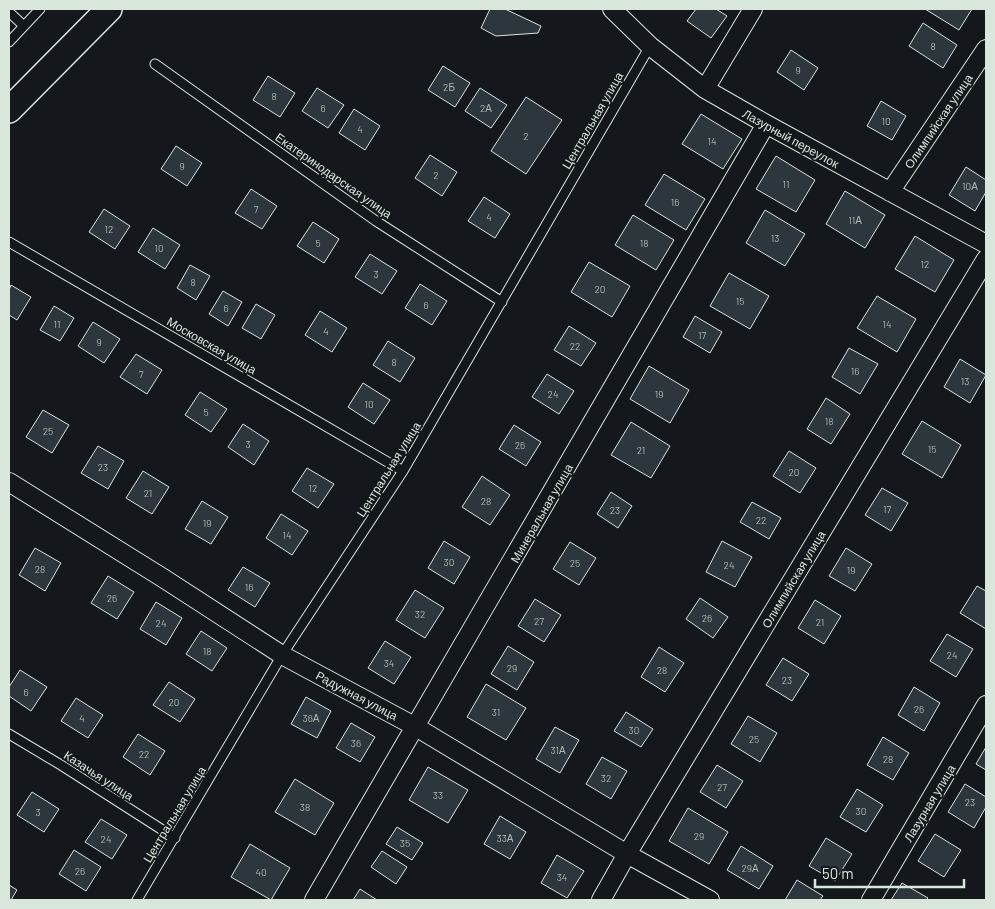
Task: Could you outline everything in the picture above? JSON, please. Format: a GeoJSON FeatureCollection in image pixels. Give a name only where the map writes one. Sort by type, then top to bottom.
{"type":"FeatureCollection","features":[{"type":"Feature","properties":{"kind":"street"},"geometry":{"type":"LineString","coordinates":[[9,110],[109,9]]}},
{"type":"Feature","properties":{"kind":"street","name":"Лазурный переулок"},"geometry":{"type":"LineString","coordinates":[[612,9],[650,46],[705,89],[986,244]]}},
{"type":"Feature","properties":{"kind":"street"},"geometry":{"type":"LineString","coordinates":[[705,89],[753,9]]}},
{"type":"Feature","properties":{"kind":"street","name":"Олимпийская улица"},"geometry":{"type":"LineString","coordinates":[[890,192],[986,49]]}},
{"type":"Feature","properties":{"kind":"street","name":"Минеральная улица"},"geometry":{"type":"LineString","coordinates":[[314,900],[766,124]]}},
{"type":"Feature","properties":{"kind":"street","name":"Олимпийская улица"},"geometry":{"type":"LineString","coordinates":[[601,900],[986,259]]}},
{"type":"Feature","properties":{"kind":"street","name":"Радужная улица"},"geometry":{"type":"LineString","coordinates":[[9,482],[282,655],[416,727],[628,854],[710,900]]}},
{"type":"Feature","properties":{"kind":"street","name":"Лазурная улица"},"geometry":{"type":"LineString","coordinates":[[871,900],[986,705]]}},
{"type":"Feature","properties":{"kind":"lane"},"geometry":{"type":"LineString","coordinates":[[9,42],[40,9]]}},
{"type":"Feature","properties":{"kind":"lane"},"geometry":{"type":"LineString","coordinates":[[9,12],[24,26]]}},
{"type":"Feature","properties":{"kind":"lane","name":"Центральная улица"},"geometry":{"type":"LineString","coordinates":[[137,900],[282,655],[404,470],[650,46]]}},
{"type":"Feature","properties":{"kind":"lane","name":"Екатеринодарская улица"},"geometry":{"type":"LineString","coordinates":[[155,64],[376,221],[502,302]]}},
{"type":"Feature","properties":{"kind":"lane","name":"Московская улица"},"geometry":{"type":"LineString","coordinates":[[9,242],[404,470]]}},
{"type":"Feature","properties":{"kind":"lane","name":"Казачья улица"},"geometry":{"type":"LineString","coordinates":[[9,734],[62,765],[174,838]]}},
{"type":"Feature","properties":{"kind":"building"},"geometry":{"type":"Polygon","coordinates":[[[490,9],[505,9],[541,26],[538,33],[496,36],[481,28],[490,9]]]}},
{"type":"Feature","properties":{"kind":"building"},"geometry":{"type":"Polygon","coordinates":[[[696,9],[716,9],[727,16],[711,38],[687,21],[696,9]]]}},
{"type":"Feature","properties":{"kind":"building"},"geometry":{"type":"Polygon","coordinates":[[[925,9],[972,9],[959,30],[925,9]]]}},
{"type":"Feature","properties":{"kind":"building"},"geometry":{"type":"Polygon","coordinates":[[[923,23],[957,45],[943,68],[909,46],[923,23]]]}},
{"type":"Feature","properties":{"kind":"building"},"geometry":{"type":"Polygon","coordinates":[[[791,50],[818,68],[804,90],[777,72],[791,50]]]}},
{"type":"Feature","properties":{"kind":"building"},"geometry":{"type":"Polygon","coordinates":[[[443,66],[470,83],[455,107],[428,90],[443,66]]]}},
{"type":"Feature","properties":{"kind":"building"},"geometry":{"type":"Polygon","coordinates":[[[268,76],[295,93],[280,117],[253,100],[268,76]]]}},
{"type":"Feature","properties":{"kind":"building"},"geometry":{"type":"Polygon","coordinates":[[[317,88],[344,105],[328,128],[302,111],[317,88]]]}},
{"type":"Feature","properties":{"kind":"building"},"geometry":{"type":"Polygon","coordinates":[[[480,88],[507,105],[491,128],[465,111],[480,88]]]}},
{"type":"Feature","properties":{"kind":"building"},"geometry":{"type":"Polygon","coordinates":[[[526,97],[562,120],[526,174],[491,151],[526,97]]]}},
{"type":"Feature","properties":{"kind":"building"},"geometry":{"type":"Polygon","coordinates":[[[881,101],[906,116],[892,140],[867,126],[881,101]]]}},
{"type":"Feature","properties":{"kind":"building"},"geometry":{"type":"Polygon","coordinates":[[[354,109],[380,126],[365,150],[339,133],[354,109]]]}},
{"type":"Feature","properties":{"kind":"building"},"geometry":{"type":"Polygon","coordinates":[[[701,114],[742,139],[723,169],[682,144],[701,114]]]}},
{"type":"Feature","properties":{"kind":"building"},"geometry":{"type":"Polygon","coordinates":[[[176,146],[202,163],[187,186],[161,169],[176,146]]]}},
{"type":"Feature","properties":{"kind":"building"},"geometry":{"type":"Polygon","coordinates":[[[430,155],[457,172],[442,196],[415,178],[430,155]]]}},
{"type":"Feature","properties":{"kind":"building"},"geometry":{"type":"Polygon","coordinates":[[[776,156],[815,180],[796,212],[756,189],[776,156]]]}},
{"type":"Feature","properties":{"kind":"building"},"geometry":{"type":"Polygon","coordinates":[[[966,167],[986,180],[986,192],[975,211],[949,195],[966,167]]]}},
{"type":"Feature","properties":{"kind":"building"},"geometry":{"type":"Polygon","coordinates":[[[664,174],[705,199],[686,230],[645,205],[664,174]]]}},
{"type":"Feature","properties":{"kind":"building"},"geometry":{"type":"Polygon","coordinates":[[[251,189],[277,206],[262,229],[235,213],[251,189]]]}},
{"type":"Feature","properties":{"kind":"building"},"geometry":{"type":"Polygon","coordinates":[[[845,191],[885,215],[865,248],[826,224],[845,191]]]}},
{"type":"Feature","properties":{"kind":"building"},"geometry":{"type":"Polygon","coordinates":[[[484,197],[510,214],[495,238],[468,221],[484,197]]]}},
{"type":"Feature","properties":{"kind":"building"},"geometry":{"type":"Polygon","coordinates":[[[104,209],[130,226],[115,249],[89,232],[104,209]]]}},
{"type":"Feature","properties":{"kind":"building"},"geometry":{"type":"Polygon","coordinates":[[[765,210],[805,234],[785,266],[746,243],[765,210]]]}},
{"type":"Feature","properties":{"kind":"building"},"geometry":{"type":"Polygon","coordinates":[[[633,215],[674,240],[656,270],[615,245],[633,215]]]}},
{"type":"Feature","properties":{"kind":"building"},"geometry":{"type":"Polygon","coordinates":[[[313,222],[339,239],[324,263],[297,246],[313,222]]]}},
{"type":"Feature","properties":{"kind":"building"},"geometry":{"type":"Polygon","coordinates":[[[153,228],[180,245],[165,269],[138,252],[153,228]]]}},
{"type":"Feature","properties":{"kind":"building"},"geometry":{"type":"Polygon","coordinates":[[[915,236],[954,260],[935,292],[895,269],[915,236]]]}},
{"type":"Feature","properties":{"kind":"building"},"geometry":{"type":"Polygon","coordinates":[[[370,254],[397,271],[382,294],[355,277],[370,254]]]}},
{"type":"Feature","properties":{"kind":"building"},"geometry":{"type":"Polygon","coordinates":[[[589,262],[630,286],[612,317],[571,292],[589,262]]]}},
{"type":"Feature","properties":{"kind":"building"},"geometry":{"type":"Polygon","coordinates":[[[190,265],[210,276],[196,300],[177,288],[190,265]]]}},
{"type":"Feature","properties":{"kind":"building"},"geometry":{"type":"Polygon","coordinates":[[[729,273],[769,296],[750,329],[710,306],[729,273]]]}},
{"type":"Feature","properties":{"kind":"building"},"geometry":{"type":"Polygon","coordinates":[[[420,284],[447,301],[432,325],[405,308],[420,284]]]}},
{"type":"Feature","properties":{"kind":"building"},"geometry":{"type":"Polygon","coordinates":[[[11,285],[31,297],[17,320],[9,315],[9,290],[11,285]]]}},
{"type":"Feature","properties":{"kind":"building"},"geometry":{"type":"Polygon","coordinates":[[[223,291],[242,302],[228,326],[209,314],[223,291]]]}},
{"type":"Feature","properties":{"kind":"building"},"geometry":{"type":"Polygon","coordinates":[[[877,296],[916,319],[897,352],[857,328],[877,296]]]}},
{"type":"Feature","properties":{"kind":"building"},"geometry":{"type":"Polygon","coordinates":[[[256,304],[275,315],[261,339],[242,328],[256,304]]]}},
{"type":"Feature","properties":{"kind":"building"},"geometry":{"type":"Polygon","coordinates":[[[54,306],[74,318],[60,341],[40,330],[54,306]]]}},
{"type":"Feature","properties":{"kind":"building"},"geometry":{"type":"Polygon","coordinates":[[[320,311],[347,328],[332,352],[305,335],[320,311]]]}},
{"type":"Feature","properties":{"kind":"building"},"geometry":{"type":"Polygon","coordinates":[[[695,316],[722,332],[710,353],[683,337],[695,316]]]}},
{"type":"Feature","properties":{"kind":"building"},"geometry":{"type":"Polygon","coordinates":[[[93,322],[120,339],[104,363],[78,346],[93,322]]]}},
{"type":"Feature","properties":{"kind":"building"},"geometry":{"type":"Polygon","coordinates":[[[569,326],[596,343],[581,366],[554,350],[569,326]]]}},
{"type":"Feature","properties":{"kind":"building"},"geometry":{"type":"Polygon","coordinates":[[[388,341],[415,358],[400,382],[373,365],[388,341]]]}},
{"type":"Feature","properties":{"kind":"building"},"geometry":{"type":"Polygon","coordinates":[[[849,348],[878,364],[860,394],[832,377],[849,348]]]}},
{"type":"Feature","properties":{"kind":"building"},"geometry":{"type":"Polygon","coordinates":[[[136,354],[162,370],[147,394],[120,377],[136,354]]]}},
{"type":"Feature","properties":{"kind":"building"},"geometry":{"type":"Polygon","coordinates":[[[960,359],[986,375],[970,403],[944,387],[960,359]]]}},
{"type":"Feature","properties":{"kind":"building"},"geometry":{"type":"Polygon","coordinates":[[[649,366],[689,390],[670,423],[630,399],[649,366]]]}},
{"type":"Feature","properties":{"kind":"building"},"geometry":{"type":"Polygon","coordinates":[[[547,374],[574,391],[559,414],[532,397],[547,374]]]}},
{"type":"Feature","properties":{"kind":"building"},"geometry":{"type":"Polygon","coordinates":[[[363,383],[390,400],[374,424],[348,407],[363,383]]]}},
{"type":"Feature","properties":{"kind":"building"},"geometry":{"type":"Polygon","coordinates":[[[200,392],[227,409],[211,432],[185,415],[200,392]]]}},
{"type":"Feature","properties":{"kind":"building"},"geometry":{"type":"Polygon","coordinates":[[[826,398],[850,414],[831,444],[807,429],[826,398]]]}},
{"type":"Feature","properties":{"kind":"building"},"geometry":{"type":"Polygon","coordinates":[[[43,410],[69,425],[52,453],[26,437],[43,410]]]}},
{"type":"Feature","properties":{"kind":"building"},"geometry":{"type":"Polygon","coordinates":[[[922,421],[961,445],[942,478],[902,454],[922,421]]]}},
{"type":"Feature","properties":{"kind":"building"},"geometry":{"type":"Polygon","coordinates":[[[631,422],[670,446],[651,478],[611,455],[631,422]]]}},
{"type":"Feature","properties":{"kind":"building"},"geometry":{"type":"Polygon","coordinates":[[[243,424],[269,441],[254,465],[228,447],[243,424]]]}},
{"type":"Feature","properties":{"kind":"building"},"geometry":{"type":"Polygon","coordinates":[[[514,425],[541,442],[526,466],[499,449],[514,425]]]}},
{"type":"Feature","properties":{"kind":"building"},"geometry":{"type":"Polygon","coordinates":[[[98,446],[124,461],[108,489],[81,473],[98,446]]]}},
{"type":"Feature","properties":{"kind":"building"},"geometry":{"type":"Polygon","coordinates":[[[789,451],[816,468],[800,493],[773,476],[789,451]]]}},
{"type":"Feature","properties":{"kind":"building"},"geometry":{"type":"Polygon","coordinates":[[[307,468],[334,484],[318,508],[292,491],[307,468]]]}},
{"type":"Feature","properties":{"kind":"building"},"geometry":{"type":"Polygon","coordinates":[[[143,471],[169,487],[152,514],[126,498],[143,471]]]}},
{"type":"Feature","properties":{"kind":"building"},"geometry":{"type":"Polygon","coordinates":[[[482,476],[510,495],[490,525],[462,507],[482,476]]]}},
{"type":"Feature","properties":{"kind":"building"},"geometry":{"type":"Polygon","coordinates":[[[882,488],[908,503],[891,531],[865,515],[882,488]]]}},
{"type":"Feature","properties":{"kind":"building"},"geometry":{"type":"Polygon","coordinates":[[[611,492],[632,506],[618,528],[597,514],[611,492]]]}},
{"type":"Feature","properties":{"kind":"building"},"geometry":{"type":"Polygon","coordinates":[[[202,501],[228,517],[211,544],[185,529],[202,501]]]}},
{"type":"Feature","properties":{"kind":"building"},"geometry":{"type":"Polygon","coordinates":[[[752,502],[781,518],[769,539],[740,522],[752,502]]]}},
{"type":"Feature","properties":{"kind":"building"},"geometry":{"type":"Polygon","coordinates":[[[281,514],[308,531],[292,555],[266,538],[281,514]]]}},
{"type":"Feature","properties":{"kind":"building"},"geometry":{"type":"Polygon","coordinates":[[[444,541],[470,557],[454,584],[428,568],[444,541]]]}},
{"type":"Feature","properties":{"kind":"building"},"geometry":{"type":"Polygon","coordinates":[[[722,541],[752,557],[735,587],[706,572],[722,541]]]}},
{"type":"Feature","properties":{"kind":"building"},"geometry":{"type":"Polygon","coordinates":[[[570,542],[596,558],[579,585],[553,569],[570,542]]]}},
{"type":"Feature","properties":{"kind":"building"},"geometry":{"type":"Polygon","coordinates":[[[35,548],[61,563],[45,591],[19,575],[35,548]]]}},
{"type":"Feature","properties":{"kind":"building"},"geometry":{"type":"Polygon","coordinates":[[[846,548],[872,564],[855,591],[829,576],[846,548]]]}},
{"type":"Feature","properties":{"kind":"building"},"geometry":{"type":"Polygon","coordinates":[[[243,567],[270,583],[255,607],[228,590],[243,567]]]}},
{"type":"Feature","properties":{"kind":"building"},"geometry":{"type":"Polygon","coordinates":[[[108,576],[134,592],[117,619],[91,603],[108,576]]]}},
{"type":"Feature","properties":{"kind":"building"},"geometry":{"type":"Polygon","coordinates":[[[977,586],[986,591],[986,629],[960,613],[977,586]]]}},
{"type":"Feature","properties":{"kind":"building"},"geometry":{"type":"Polygon","coordinates":[[[415,590],[444,608],[425,638],[396,620],[415,590]]]}},
{"type":"Feature","properties":{"kind":"building"},"geometry":{"type":"Polygon","coordinates":[[[700,598],[728,617],[713,638],[686,619],[700,598]]]}},
{"type":"Feature","properties":{"kind":"building"},"geometry":{"type":"Polygon","coordinates":[[[535,599],[561,615],[544,642],[518,626],[535,599]]]}},
{"type":"Feature","properties":{"kind":"building"},"geometry":{"type":"Polygon","coordinates":[[[815,600],[841,616],[824,644],[798,628],[815,600]]]}},
{"type":"Feature","properties":{"kind":"building"},"geometry":{"type":"Polygon","coordinates":[[[156,602],[182,618],[166,645],[140,629],[156,602]]]}},
{"type":"Feature","properties":{"kind":"building"},"geometry":{"type":"Polygon","coordinates":[[[201,631],[227,648],[212,671],[186,654],[201,631]]]}},
{"type":"Feature","properties":{"kind":"building"},"geometry":{"type":"Polygon","coordinates":[[[947,634],[973,649],[956,677],[930,661],[947,634]]]}},
{"type":"Feature","properties":{"kind":"building"},"geometry":{"type":"Polygon","coordinates":[[[385,641],[411,657],[394,684],[368,668],[385,641]]]}},
{"type":"Feature","properties":{"kind":"building"},"geometry":{"type":"Polygon","coordinates":[[[508,646],[534,662],[517,690],[491,674],[508,646]]]}},
{"type":"Feature","properties":{"kind":"building"},"geometry":{"type":"Polygon","coordinates":[[[659,647],[684,663],[665,692],[641,677],[659,647]]]}},
{"type":"Feature","properties":{"kind":"building"},"geometry":{"type":"Polygon","coordinates":[[[783,658],[809,674],[792,701],[766,685],[783,658]]]}},
{"type":"Feature","properties":{"kind":"building"},"geometry":{"type":"Polygon","coordinates":[[[20,670],[47,687],[31,711],[9,696],[9,687],[20,670]]]}},
{"type":"Feature","properties":{"kind":"building"},"geometry":{"type":"Polygon","coordinates":[[[169,682],[195,699],[180,722],[153,705],[169,682]]]}},
{"type":"Feature","properties":{"kind":"building"},"geometry":{"type":"Polygon","coordinates":[[[486,684],[526,708],[506,740],[467,717],[486,684]]]}},
{"type":"Feature","properties":{"kind":"building"},"geometry":{"type":"Polygon","coordinates":[[[914,687],[940,703],[924,731],[898,715],[914,687]]]}},
{"type":"Feature","properties":{"kind":"building"},"geometry":{"type":"Polygon","coordinates":[[[306,697],[331,711],[317,738],[291,724],[306,697]]]}},
{"type":"Feature","properties":{"kind":"building"},"geometry":{"type":"Polygon","coordinates":[[[76,698],[103,715],[88,738],[61,721],[76,698]]]}},
{"type":"Feature","properties":{"kind":"building"},"geometry":{"type":"Polygon","coordinates":[[[626,712],[653,729],[641,747],[614,731],[626,712]]]}},
{"type":"Feature","properties":{"kind":"building"},"geometry":{"type":"Polygon","coordinates":[[[748,716],[777,733],[760,762],[731,744],[748,716]]]}},
{"type":"Feature","properties":{"kind":"building"},"geometry":{"type":"Polygon","coordinates":[[[351,723],[375,737],[360,762],[336,748],[351,723]]]}},
{"type":"Feature","properties":{"kind":"building"},"geometry":{"type":"Polygon","coordinates":[[[555,727],[579,740],[560,773],[536,759],[555,727]]]}},
{"type":"Feature","properties":{"kind":"building"},"geometry":{"type":"Polygon","coordinates":[[[138,734],[165,751],[150,775],[123,757],[138,734]]]}},
{"type":"Feature","properties":{"kind":"building"},"geometry":{"type":"Polygon","coordinates":[[[883,737],[909,753],[893,780],[867,765],[883,737]]]}},
{"type":"Feature","properties":{"kind":"building"},"geometry":{"type":"Polygon","coordinates":[[[986,747],[986,770],[976,764],[986,747]]]}},
{"type":"Feature","properties":{"kind":"building"},"geometry":{"type":"Polygon","coordinates":[[[602,757],[627,771],[611,799],[586,784],[602,757]]]}},
{"type":"Feature","properties":{"kind":"building"},"geometry":{"type":"Polygon","coordinates":[[[717,765],[743,781],[726,808],[700,792],[717,765]]]}},
{"type":"Feature","properties":{"kind":"building"},"geometry":{"type":"Polygon","coordinates":[[[428,767],[468,790],[448,823],[409,800],[428,767]]]}},
{"type":"Feature","properties":{"kind":"building"},"geometry":{"type":"Polygon","coordinates":[[[295,779],[334,803],[315,835],[275,812],[295,779]]]}},
{"type":"Feature","properties":{"kind":"building"},"geometry":{"type":"Polygon","coordinates":[[[965,784],[986,797],[986,807],[974,828],[948,812],[965,784]]]}},
{"type":"Feature","properties":{"kind":"building"},"geometry":{"type":"Polygon","coordinates":[[[857,789],[883,805],[866,832],[840,817],[857,789]]]}},
{"type":"Feature","properties":{"kind":"building"},"geometry":{"type":"Polygon","coordinates":[[[32,792],[59,809],[44,832],[17,815],[32,792]]]}},
{"type":"Feature","properties":{"kind":"building"},"geometry":{"type":"Polygon","coordinates":[[[688,808],[728,832],[709,864],[669,841],[688,808]]]}},
{"type":"Feature","properties":{"kind":"building"},"geometry":{"type":"Polygon","coordinates":[[[500,816],[526,832],[510,859],[484,844],[500,816]]]}},
{"type":"Feature","properties":{"kind":"building"},"geometry":{"type":"Polygon","coordinates":[[[101,819],[127,835],[112,859],[85,842],[101,819]]]}},
{"type":"Feature","properties":{"kind":"building"},"geometry":{"type":"Polygon","coordinates":[[[397,827],[423,843],[412,860],[386,844],[397,827]]]}},
{"type":"Feature","properties":{"kind":"building"},"geometry":{"type":"Polygon","coordinates":[[[935,834],[961,850],[944,877],[918,861],[935,834]]]}},
{"type":"Feature","properties":{"kind":"building"},"geometry":{"type":"Polygon","coordinates":[[[826,838],[852,854],[835,881],[809,866],[826,838]]]}},
{"type":"Feature","properties":{"kind":"building"},"geometry":{"type":"Polygon","coordinates":[[[250,844],[290,868],[271,900],[231,877],[250,844]]]}},
{"type":"Feature","properties":{"kind":"building"},"geometry":{"type":"Polygon","coordinates":[[[741,846],[773,866],[759,889],[727,870],[741,846]]]}},
{"type":"Feature","properties":{"kind":"building"},"geometry":{"type":"Polygon","coordinates":[[[74,850],[101,867],[86,891],[59,874],[74,850]]]}},
{"type":"Feature","properties":{"kind":"building"},"geometry":{"type":"Polygon","coordinates":[[[382,851],[407,867],[396,884],[371,867],[382,851]]]}},
{"type":"Feature","properties":{"kind":"building"},"geometry":{"type":"Polygon","coordinates":[[[557,855],[584,871],[567,898],[541,883],[557,855]]]}},
{"type":"Feature","properties":{"kind":"building"},"geometry":{"type":"Polygon","coordinates":[[[797,880],[823,896],[820,900],[785,900],[797,880]]]}},
{"type":"Feature","properties":{"kind":"building"},"geometry":{"type":"Polygon","coordinates":[[[902,883],[928,898],[926,900],[891,900],[902,883]]]}},
{"type":"Feature","properties":{"kind":"building"},"geometry":{"type":"Polygon","coordinates":[[[9,885],[17,890],[11,900],[9,900],[9,885]]]}},
{"type":"Feature","properties":{"kind":"building"},"geometry":{"type":"Polygon","coordinates":[[[360,889],[377,900],[353,900],[360,889]]]}}]}
